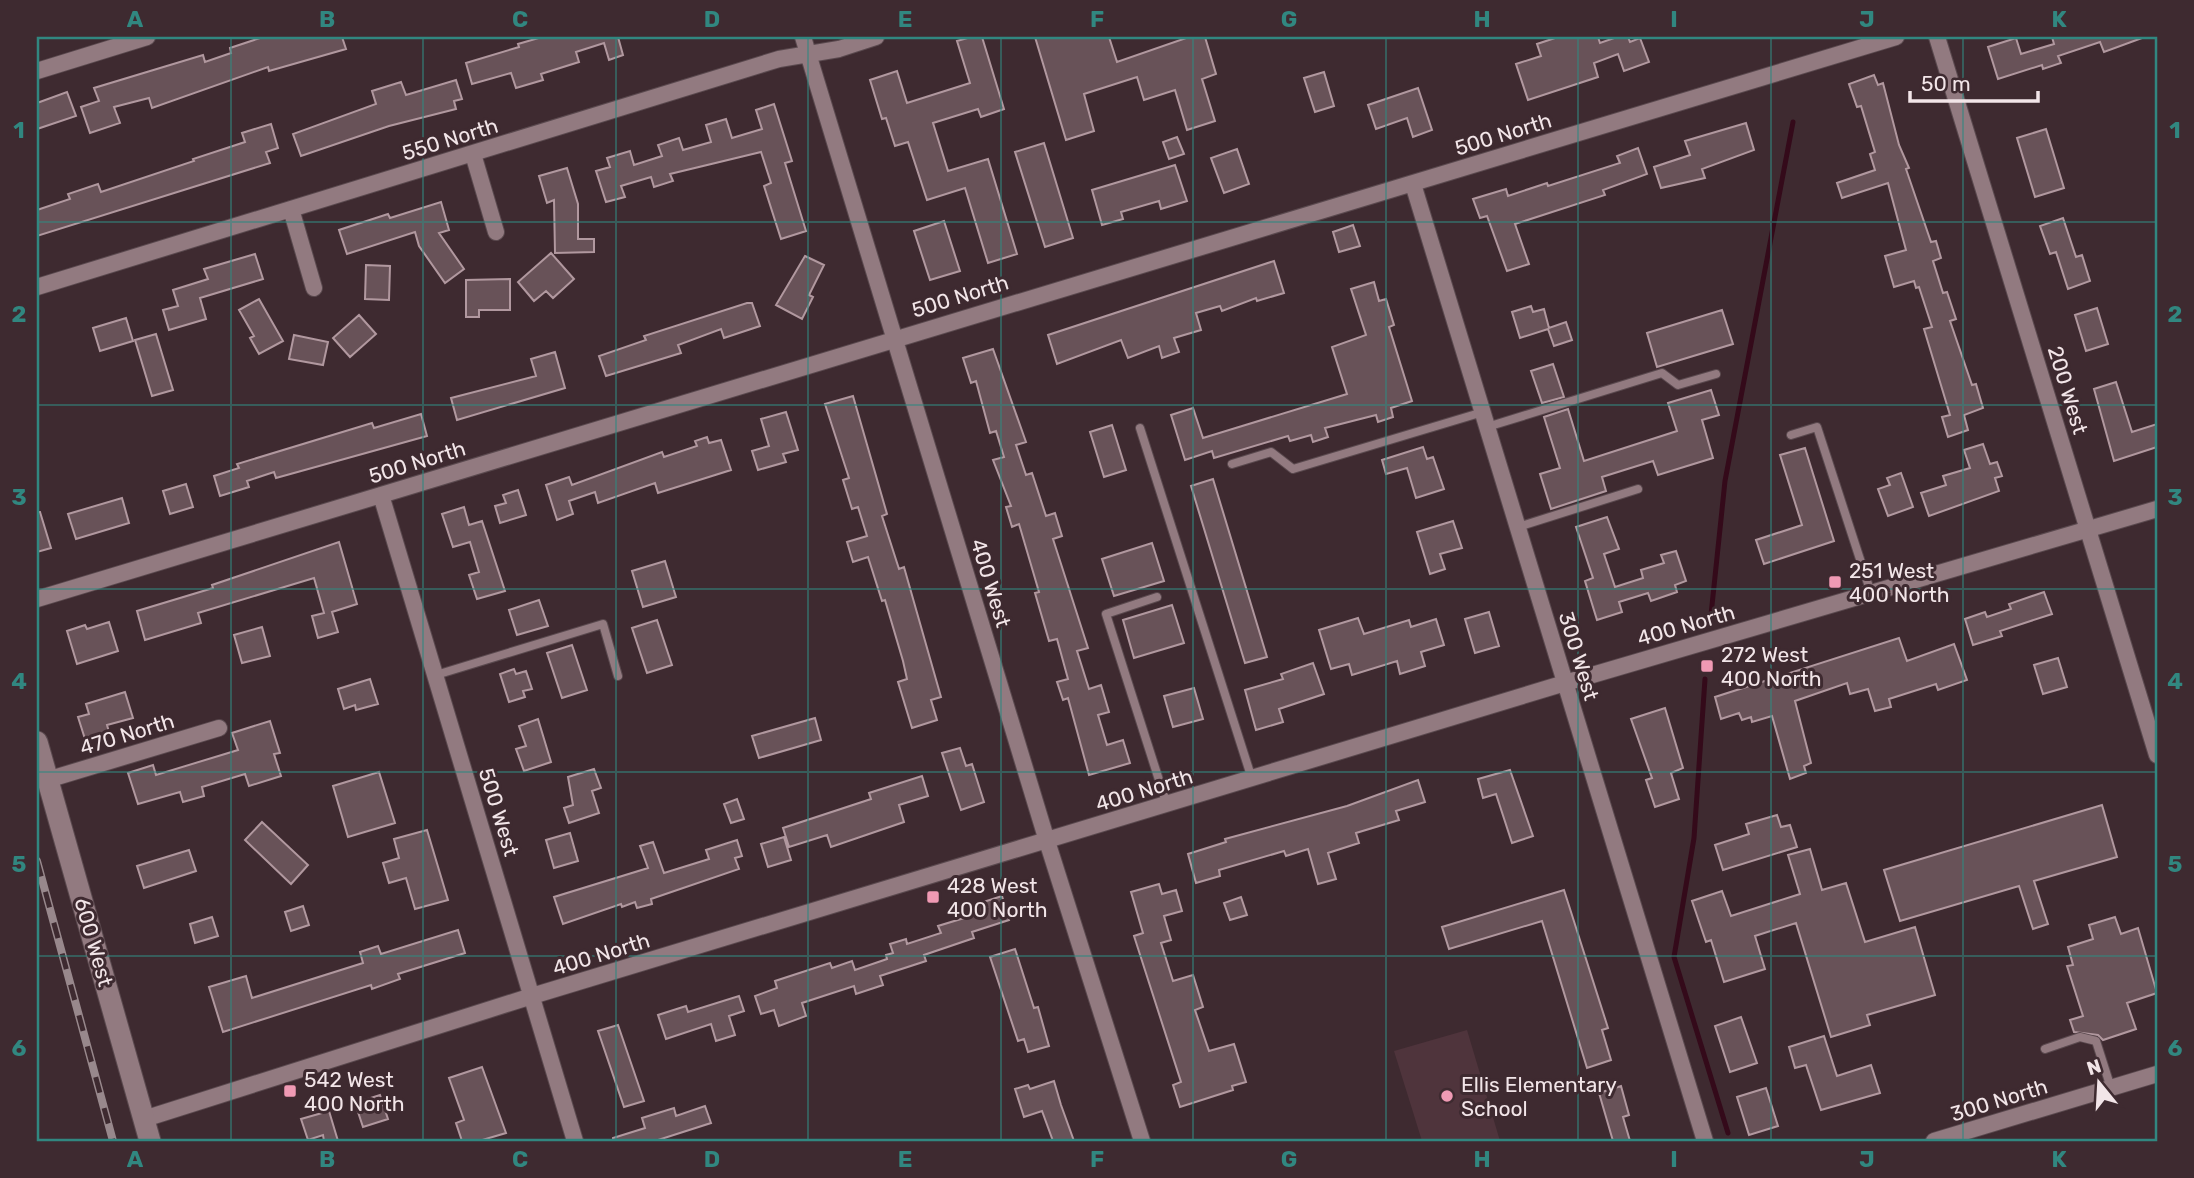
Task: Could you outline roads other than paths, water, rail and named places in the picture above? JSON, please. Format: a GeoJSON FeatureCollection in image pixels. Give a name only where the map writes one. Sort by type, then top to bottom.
{"type":"FeatureCollection","features":[{"type":"Feature","properties":{"kind":"main road","name":"600 West"},"geometry":{"type":"LineString","coordinates":[[37,742],[150,1141]]}},
{"type":"Feature","properties":{"kind":"street"},"geometry":{"type":"LineString","coordinates":[[37,71],[119,41],[147,37]]}},
{"type":"Feature","properties":{"kind":"street","name":"400 West"},"geometry":{"type":"LineString","coordinates":[[803,37],[1047,841],[1142,1141]]}},
{"type":"Feature","properties":{"kind":"street","name":"550 North"},"geometry":{"type":"LineString","coordinates":[[37,287],[779,59],[808,55],[876,37]]}},
{"type":"Feature","properties":{"kind":"street","name":"500 North"},"geometry":{"type":"LineString","coordinates":[[37,599],[1896,37]]}},
{"type":"Feature","properties":{"kind":"street","name":"200 West"},"geometry":{"type":"LineString","coordinates":[[1937,37],[2157,755]]}},
{"type":"Feature","properties":{"kind":"street"},"geometry":{"type":"LineString","coordinates":[[472,154],[496,232]]}},
{"type":"Feature","properties":{"kind":"street","name":"300 West"},"geometry":{"type":"LineString","coordinates":[[1413,184],[1705,1141]]}},
{"type":"Feature","properties":{"kind":"street"},"geometry":{"type":"LineString","coordinates":[[291,209],[314,288]]}},
{"type":"Feature","properties":{"kind":"street","name":"500 West"},"geometry":{"type":"LineString","coordinates":[[381,495],[576,1141]]}},
{"type":"Feature","properties":{"kind":"street","name":"400 North"},"geometry":{"type":"LineString","coordinates":[[144,1119],[532,996],[1253,780],[1565,683],[2157,509]]}},
{"type":"Feature","properties":{"kind":"street","name":"470 North"},"geometry":{"type":"LineString","coordinates":[[47,780],[219,728]]}},
{"type":"Feature","properties":{"kind":"street","name":"300 North"},"geometry":{"type":"LineString","coordinates":[[1934,1141],[2157,1074]]}},
{"type":"Feature","properties":{"kind":"lane"},"geometry":{"type":"LineString","coordinates":[[1232,464],[1271,452],[1293,469],[1662,373],[1678,385],[1716,374]]}},
{"type":"Feature","properties":{"kind":"lane"},"geometry":{"type":"LineString","coordinates":[[1791,435],[1817,427],[1871,593]]}},
{"type":"Feature","properties":{"kind":"lane"},"geometry":{"type":"LineString","coordinates":[[1140,428],[1253,780]]}},
{"type":"Feature","properties":{"kind":"lane"},"geometry":{"type":"LineString","coordinates":[[1518,527],[1638,489]]}},
{"type":"Feature","properties":{"kind":"lane"},"geometry":{"type":"LineString","coordinates":[[1157,597],[1106,614],[1167,805]]}},
{"type":"Feature","properties":{"kind":"lane"},"geometry":{"type":"LineString","coordinates":[[436,675],[603,624],[618,676]]}},
{"type":"Feature","properties":{"kind":"lane"},"geometry":{"type":"LineString","coordinates":[[2045,1049],[2080,1037],[2096,1041],[2110,1088]]}},
{"type":"Feature","properties":{"kind":"waterway"},"geometry":{"type":"LineString","coordinates":[[1711,615],[1725,481],[1793,122]]}},
{"type":"Feature","properties":{"kind":"waterway"},"geometry":{"type":"LineString","coordinates":[[1705,679],[1694,838],[1674,957],[1728,1133]]}},
{"type":"Feature","properties":{"kind":"railway"},"geometry":{"type":"LineString","coordinates":[[37,861],[113,1141]]}},
{"type":"Feature","properties":{"kind":"place","name":"251 West 400 North"},"geometry":{"type":"Point","coordinates":[1835,582]}},
{"type":"Feature","properties":{"kind":"place","name":"272 West 400 North"},"geometry":{"type":"Point","coordinates":[1707,666]}},
{"type":"Feature","properties":{"kind":"place","name":"428 West 400 North"},"geometry":{"type":"Point","coordinates":[933,897]}},
{"type":"Feature","properties":{"kind":"place","name":"542 West 400 North"},"geometry":{"type":"Point","coordinates":[290,1091]}},
{"type":"Feature","properties":{"kind":"place","name":"Ellis Elementary School"},"geometry":{"type":"Point","coordinates":[1447,1096]}}]}
